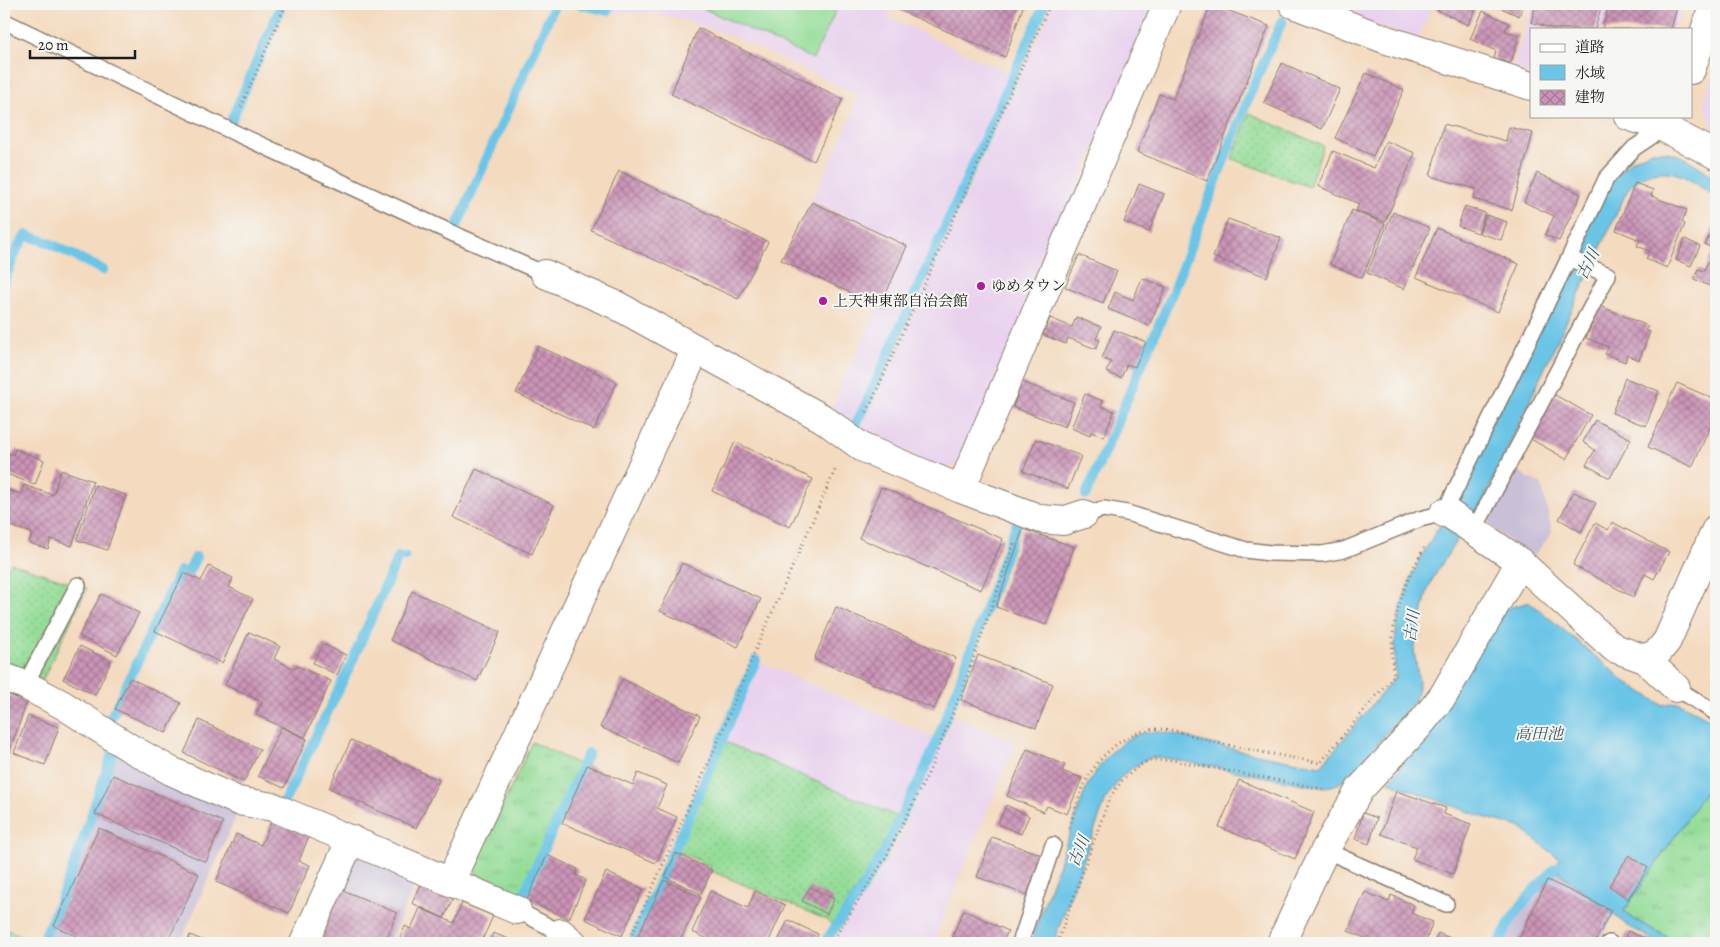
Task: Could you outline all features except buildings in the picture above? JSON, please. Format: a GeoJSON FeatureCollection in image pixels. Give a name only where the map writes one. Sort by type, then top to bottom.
{"type":"FeatureCollection","features":[{"type":"Feature","properties":{"kind":"street"},"geometry":{"type":"LineString","coordinates":[[961,489],[1167,4]]}},
{"type":"Feature","properties":{"kind":"street"},"geometry":{"type":"LineString","coordinates":[[1293,4],[1386,40],[1530,86]]}},
{"type":"Feature","properties":{"kind":"street"},"geometry":{"type":"LineString","coordinates":[[1692,67],[1714,4]]}},
{"type":"Feature","properties":{"kind":"street"},"geometry":{"type":"LineString","coordinates":[[1641,118],[1668,122],[1716,155]]}},
{"type":"Feature","properties":{"kind":"street"},"geometry":{"type":"LineString","coordinates":[[545,274],[616,305],[822,418],[863,448],[1024,514],[1041,519],[1063,521],[1084,514]]}},
{"type":"Feature","properties":{"kind":"street"},"geometry":{"type":"LineString","coordinates":[[450,882],[696,349]]}},
{"type":"Feature","properties":{"kind":"street"},"geometry":{"type":"LineString","coordinates":[[1458,520],[1520,562],[1614,648],[1645,659],[1676,688]]}},
{"type":"Feature","properties":{"kind":"street"},"geometry":{"type":"LineString","coordinates":[[1645,659],[1658,652],[1667,641],[1716,529]]}},
{"type":"Feature","properties":{"kind":"street"},"geometry":{"type":"LineString","coordinates":[[1281,943],[1325,850],[1360,789],[1418,727],[1443,696],[1520,562]]}},
{"type":"Feature","properties":{"kind":"street"},"geometry":{"type":"LineString","coordinates":[[14,681],[63,705],[130,748],[171,771],[238,801],[273,807],[517,910]]}},
{"type":"Feature","properties":{"kind":"street"},"geometry":{"type":"LineString","coordinates":[[304,943],[351,839]]}},
{"type":"Feature","properties":{"kind":"lane"},"geometry":{"type":"LineString","coordinates":[[4,21],[231,130],[454,234],[545,274]]}},
{"type":"Feature","properties":{"kind":"lane"},"geometry":{"type":"LineString","coordinates":[[1458,520],[1573,259],[1606,179],[1634,148],[1668,122]]}},
{"type":"Feature","properties":{"kind":"lane"},"geometry":{"type":"LineString","coordinates":[[1458,520],[1608,275],[1573,259]]}},
{"type":"Feature","properties":{"kind":"lane"},"geometry":{"type":"LineString","coordinates":[[1084,514],[1104,509],[1127,513],[1246,550],[1270,553],[1322,554],[1344,550],[1420,520],[1458,520]]}},
{"type":"Feature","properties":{"kind":"lane"},"geometry":{"type":"LineString","coordinates":[[14,681],[78,586]]}},
{"type":"Feature","properties":{"kind":"lane"},"geometry":{"type":"LineString","coordinates":[[1676,688],[1716,713]]}},
{"type":"Feature","properties":{"kind":"lane"},"geometry":{"type":"LineString","coordinates":[[1020,943],[1054,845]]}},
{"type":"Feature","properties":{"kind":"lane"},"geometry":{"type":"LineString","coordinates":[[1325,850],[1446,904]]}},
{"type":"Feature","properties":{"kind":"lane"},"geometry":{"type":"LineString","coordinates":[[517,910],[567,938]]}},
{"type":"Feature","properties":{"kind":"path"},"geometry":{"type":"LineString","coordinates":[[231,130],[286,4]]}},
{"type":"Feature","properties":{"kind":"path"},"geometry":{"type":"LineString","coordinates":[[628,943],[719,739],[752,658],[843,452],[870,405],[1050,4]]}},
{"type":"Feature","properties":{"kind":"path"},"geometry":{"type":"LineString","coordinates":[[831,943],[886,858],[930,772],[963,688],[1024,514]]}},
{"type":"Feature","properties":{"kind":"path"},"geometry":{"type":"LineString","coordinates":[[1054,845],[1061,848],[1084,785],[1101,760],[1122,741],[1142,731],[1155,729],[1171,730],[1212,742],[1320,763],[1394,675],[1391,662],[1394,626],[1403,592],[1414,565],[1458,520]]}},
{"type":"Feature","properties":{"kind":"path"},"geometry":{"type":"LineString","coordinates":[[1056,943],[1108,802],[1124,778],[1149,760],[1171,760],[1320,789],[1360,789]]}},
{"type":"Feature","properties":{"kind":"shaded area"},"geometry":{"type":"Polygon","coordinates":[[[587,4],[893,4],[888,17],[1010,74],[854,422],[831,410],[906,244],[812,200],[856,108],[857,95],[742,40],[703,26],[669,16],[645,12],[610,13],[611,9],[587,4]]]}},
{"type":"Feature","properties":{"kind":"shaded area","name":"ゆめタウン"},"geometry":{"type":"Polygon","coordinates":[[[1053,4],[1155,4],[960,463],[944,469],[869,438],[860,431],[1053,4]]]}},
{"type":"Feature","properties":{"kind":"shaded area"},"geometry":{"type":"Polygon","coordinates":[[[1314,4],[1434,4],[1418,39],[1314,4]]]}},
{"type":"Feature","properties":{"kind":"shaded area"},"geometry":{"type":"Polygon","coordinates":[[[1533,4],[1683,4],[1676,28],[1530,28],[1530,74],[1513,68],[1533,4]]]}},
{"type":"Feature","properties":{"kind":"shaded area"},"geometry":{"type":"Polygon","coordinates":[[[1716,68],[1716,132],[1704,102],[1716,68]]]}},
{"type":"Feature","properties":{"kind":"shaded area"},"geometry":{"type":"Polygon","coordinates":[[[1511,468],[1542,485],[1552,533],[1532,558],[1489,526],[1493,504],[1511,468]]]}},
{"type":"Feature","properties":{"kind":"shaded area"},"geometry":{"type":"Polygon","coordinates":[[[758,661],[944,742],[953,716],[1016,743],[946,909],[934,943],[833,943],[890,857],[908,822],[723,741],[758,661]]]}},
{"type":"Feature","properties":{"kind":"shaded area"},"geometry":{"type":"Polygon","coordinates":[[[115,752],[238,812],[180,943],[53,943],[46,940],[74,872],[115,752]]]}},
{"type":"Feature","properties":{"kind":"shaded area"},"geometry":{"type":"Polygon","coordinates":[[[352,853],[416,882],[389,943],[310,943],[352,853]]]}},
{"type":"Feature","properties":{"kind":"shaded area"},"geometry":{"type":"Polygon","coordinates":[[[1556,870],[1614,915],[1599,943],[1503,943],[1509,927],[1524,905],[1556,870]]]}},
{"type":"Feature","properties":{"kind":"green space"},"geometry":{"type":"Polygon","coordinates":[[[694,4],[839,4],[813,59],[694,4]]]}},
{"type":"Feature","properties":{"kind":"green space"},"geometry":{"type":"Polygon","coordinates":[[[1249,113],[1323,146],[1309,187],[1232,159],[1249,113]]]}},
{"type":"Feature","properties":{"kind":"green space"},"geometry":{"type":"Polygon","coordinates":[[[11,563],[87,588],[42,681],[4,664],[4,576],[11,563]]]}},
{"type":"Feature","properties":{"kind":"green space"},"geometry":{"type":"Polygon","coordinates":[[[723,741],[898,817],[878,857],[832,926],[825,919],[709,870],[711,866],[675,850],[723,741]]]}},
{"type":"Feature","properties":{"kind":"green space"},"geometry":{"type":"Polygon","coordinates":[[[532,742],[580,765],[526,883],[520,901],[480,883],[474,868],[532,742]]]}},
{"type":"Feature","properties":{"kind":"green space"},"geometry":{"type":"Polygon","coordinates":[[[1716,776],[1716,943],[1679,943],[1635,920],[1624,911],[1716,776]]]}},
{"type":"Feature","properties":{"kind":"green space"},"geometry":{"type":"Polygon","coordinates":[[[4,928],[39,943],[4,943],[4,928]]]}},
{"type":"Feature","properties":{"kind":"water","name":"古川"},"geometry":{"type":"Polygon","coordinates":[[[1652,151],[1679,155],[1716,178],[1716,198],[1690,180],[1670,172],[1646,175],[1632,184],[1627,191],[1478,512],[1475,510],[1432,580],[1427,592],[1414,651],[1419,682],[1415,700],[1349,777],[1332,786],[1320,787],[1160,757],[1148,758],[1132,768],[1120,778],[1106,799],[1053,943],[1030,943],[1087,786],[1103,762],[1123,742],[1131,737],[1149,732],[1168,733],[1241,751],[1321,766],[1396,676],[1395,648],[1398,620],[1405,593],[1416,567],[1445,517],[1610,181],[1631,160],[1652,151]]]}},
{"type":"Feature","properties":{"kind":"water","name":"高田池"},"geometry":{"type":"Polygon","coordinates":[[[1530,602],[1625,681],[1662,705],[1678,702],[1716,723],[1716,776],[1624,911],[1635,920],[1679,943],[1659,943],[1628,926],[1552,867],[1560,859],[1519,827],[1480,816],[1389,782],[1435,723],[1494,612],[1530,602]]]}},
{"type":"Feature","properties":{"kind":"waterway"},"geometry":{"type":"LineString","coordinates":[[231,121],[282,4]]}},
{"type":"Feature","properties":{"kind":"waterway"},"geometry":{"type":"LineString","coordinates":[[456,228],[555,4]]}},
{"type":"Feature","properties":{"kind":"waterway"},"geometry":{"type":"LineString","coordinates":[[579,4],[608,11]]}},
{"type":"Feature","properties":{"kind":"waterway"},"geometry":{"type":"LineString","coordinates":[[854,428],[1045,4]]}},
{"type":"Feature","properties":{"kind":"waterway"},"geometry":{"type":"LineString","coordinates":[[1086,495],[1169,301],[1251,91],[1282,21]]}},
{"type":"Feature","properties":{"kind":"waterway"},"geometry":{"type":"LineString","coordinates":[[4,281],[17,249],[26,235],[47,242],[103,270]]}},
{"type":"Feature","properties":{"kind":"waterway"},"geometry":{"type":"LineString","coordinates":[[824,943],[858,896],[884,852],[930,758],[1019,517]]}},
{"type":"Feature","properties":{"kind":"waterway"},"geometry":{"type":"LineString","coordinates":[[110,720],[180,571],[188,573],[196,557]]}},
{"type":"Feature","properties":{"kind":"waterway"},"geometry":{"type":"LineString","coordinates":[[285,800],[351,664],[398,557],[405,557]]}},
{"type":"Feature","properties":{"kind":"waterway"},"geometry":{"type":"LineString","coordinates":[[632,943],[756,660]]}},
{"type":"Feature","properties":{"kind":"waterway"},"geometry":{"type":"LineString","coordinates":[[42,943],[72,871],[117,740]]}},
{"type":"Feature","properties":{"kind":"waterway"},"geometry":{"type":"LineString","coordinates":[[521,903],[588,753]]}},
{"type":"Feature","properties":{"kind":"waterway"},"geometry":{"type":"LineString","coordinates":[[1500,943],[1516,912],[1554,869]]}},
{"type":"Feature","properties":{"kind":"place","name":"ゆめタウン"},"geometry":{"type":"Point","coordinates":[981,286]}},
{"type":"Feature","properties":{"kind":"place","name":"上天神東部自治会館"},"geometry":{"type":"Point","coordinates":[823,301]}}]}
